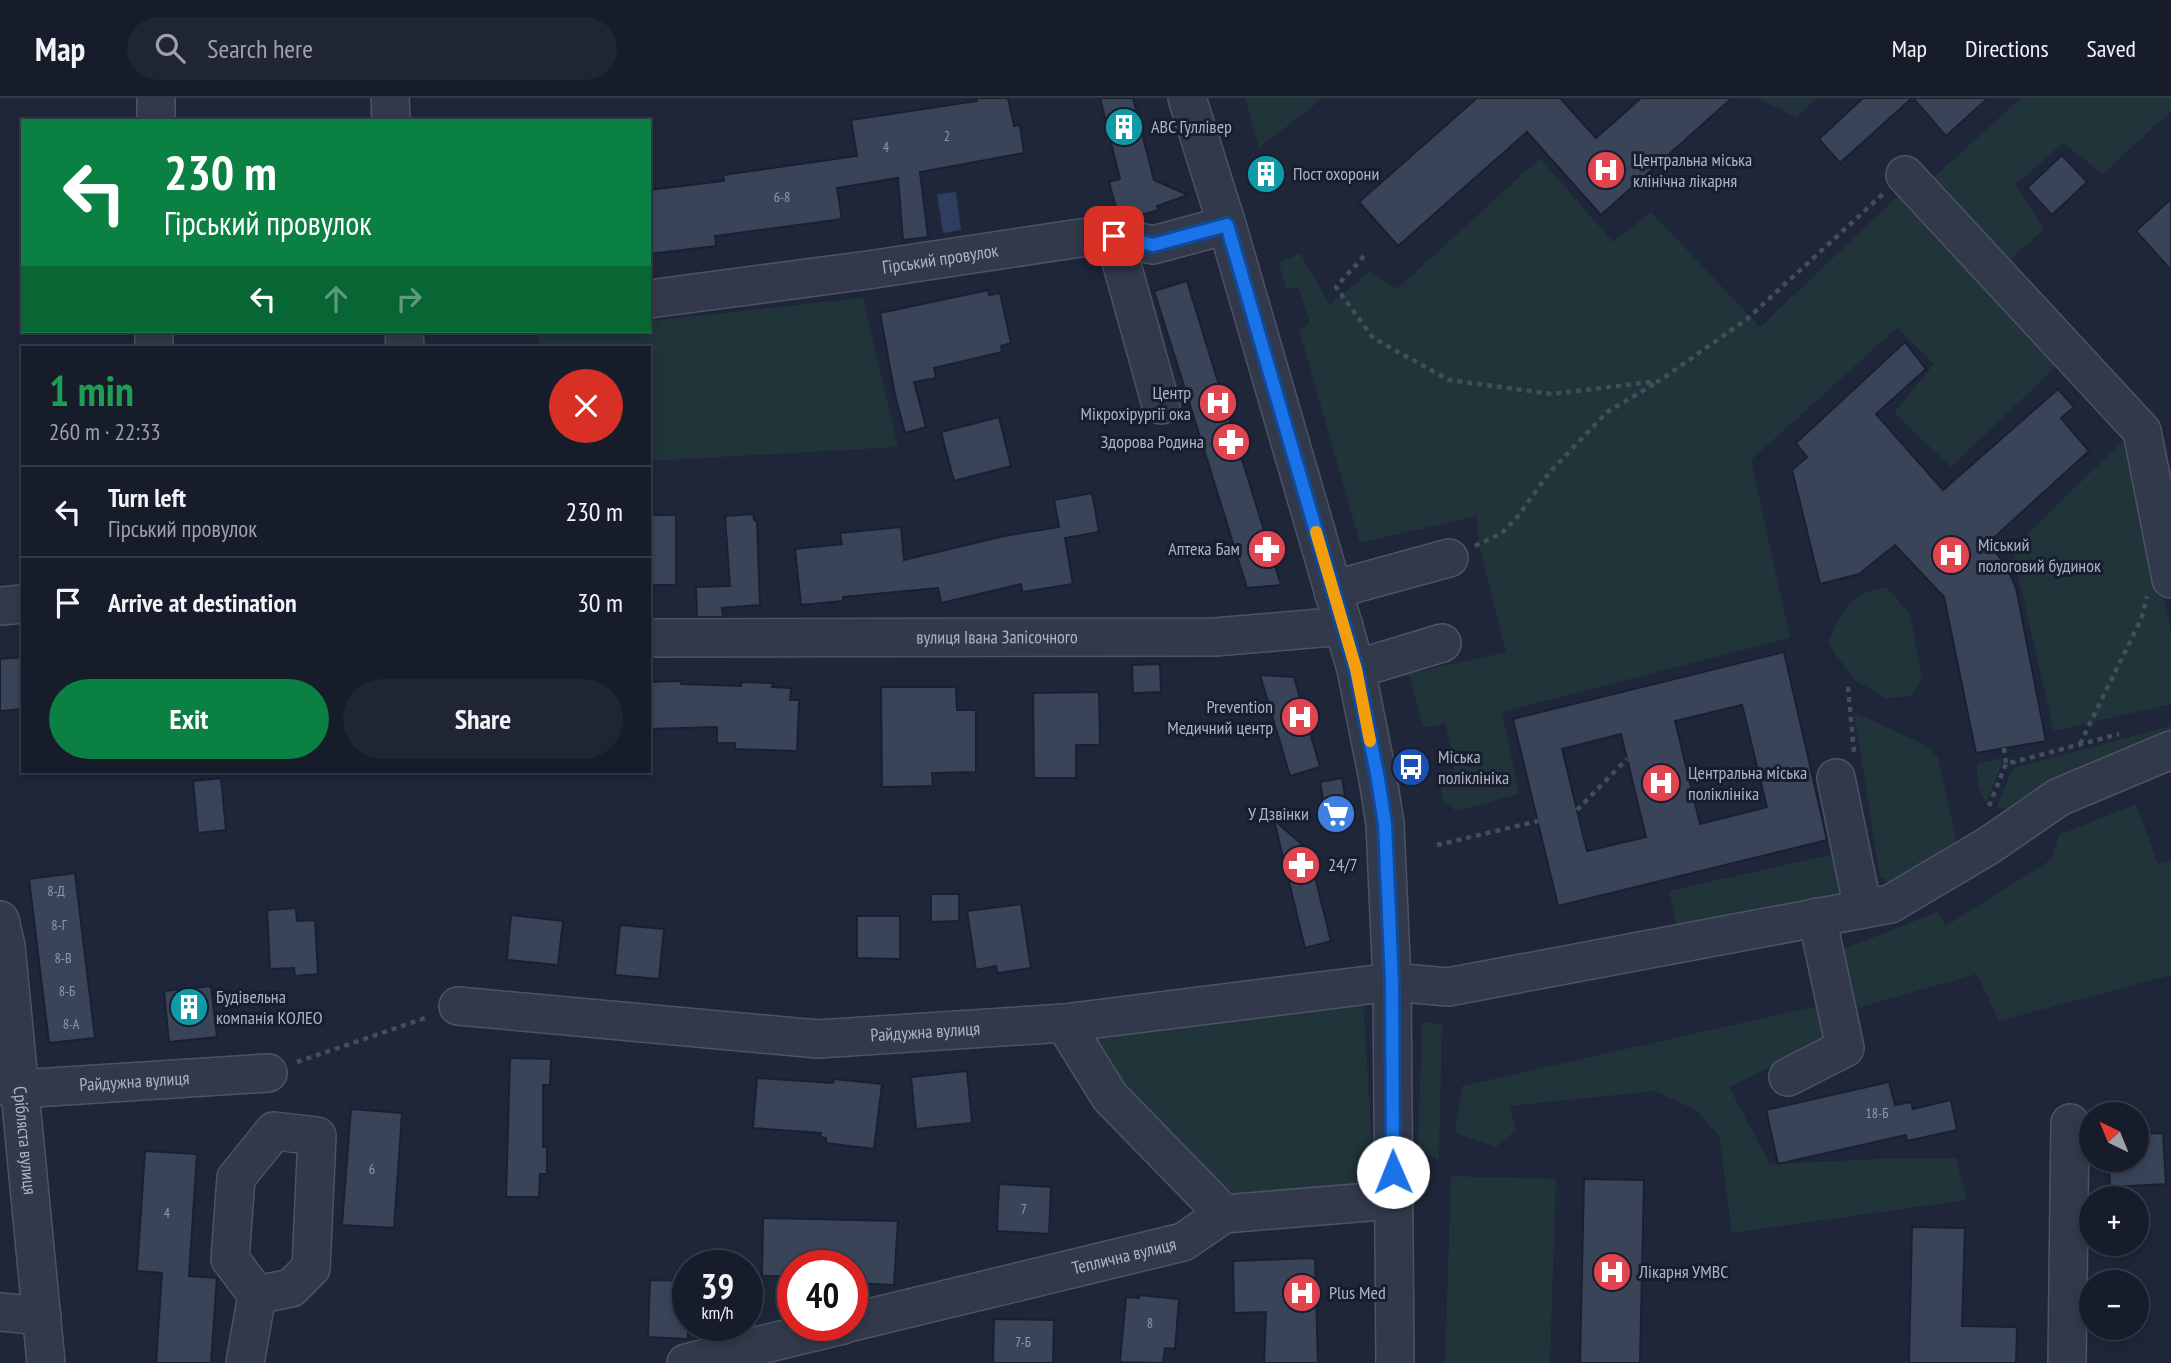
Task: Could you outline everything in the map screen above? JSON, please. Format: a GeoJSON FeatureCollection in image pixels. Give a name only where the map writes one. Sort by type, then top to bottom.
{"type":"FeatureCollection","features":[{"type":"Feature","properties":{"kind":"street"},"geometry":{"type":"LineString","coordinates":[[156,98],[156,119]]}},
{"type":"Feature","properties":{"kind":"street"},"geometry":{"type":"LineString","coordinates":[[390,98],[391,119]]}},
{"type":"Feature","properties":{"kind":"street"},"geometry":{"type":"LineString","coordinates":[[1187,98],[1227,225],[1356,669],[1385,824],[1392,982],[1395,1363]]}},
{"type":"Feature","properties":{"kind":"street"},"geometry":{"type":"LineString","coordinates":[[1905,175],[2142,431],[2159,586]]}},
{"type":"Feature","properties":{"kind":"street","name":"Гірський провулок"},"geometry":{"type":"LineString","coordinates":[[651,299],[1080,238],[1114,236],[1153,245],[1227,225]]}},
{"type":"Feature","properties":{"kind":"street"},"geometry":{"type":"LineString","coordinates":[[1114,236],[1161,405]]}},
{"type":"Feature","properties":{"kind":"street","name":"вулиця Івана Запісочного"},"geometry":{"type":"LineString","coordinates":[[651,638],[1215,637],[1338,609],[1354,584],[1450,558]]}},
{"type":"Feature","properties":{"kind":"street"},"geometry":{"type":"LineString","coordinates":[[0,606],[21,604]]}},
{"type":"Feature","properties":{"kind":"street"},"geometry":{"type":"LineString","coordinates":[[1356,669],[1442,643]]}},
{"type":"Feature","properties":{"kind":"street","name":"Райдужна вулиця"},"geometry":{"type":"LineString","coordinates":[[458,1006],[818,1039],[1064,1023],[1392,982],[1448,987],[1890,904],[1987,846],[2059,797],[2171,750]]}},
{"type":"Feature","properties":{"kind":"street"},"geometry":{"type":"LineString","coordinates":[[1836,778],[1863,909]]}},
{"type":"Feature","properties":{"kind":"street"},"geometry":{"type":"LineString","coordinates":[[1788,1077],[1845,1048],[1817,917]]}},
{"type":"Feature","properties":{"kind":"street","name":"Срібляста вулиця"},"geometry":{"type":"LineString","coordinates":[[0,920],[6,946],[10,1087],[47,1363]]}},
{"type":"Feature","properties":{"kind":"street"},"geometry":{"type":"LineString","coordinates":[[1064,1023],[1110,1097],[1224,1214]]}},
{"type":"Feature","properties":{"kind":"street","name":"Райдужна вулиця"},"geometry":{"type":"LineString","coordinates":[[10,1087],[268,1073]]}},
{"type":"Feature","properties":{"kind":"street"},"geometry":{"type":"LineString","coordinates":[[2067,1363],[2070,1123]]}},
{"type":"Feature","properties":{"kind":"street","name":"Теплична вулиця"},"geometry":{"type":"LineString","coordinates":[[868,1318],[1183,1242],[1224,1214],[1393,1200]]}},
{"type":"Feature","properties":{"kind":"street"},"geometry":{"type":"LineString","coordinates":[[245,1363],[257,1295]]}},
{"type":"Feature","properties":{"kind":"street"},"geometry":{"type":"LineString","coordinates":[[0,1312],[42,1316]]}},
{"type":"Feature","properties":{"kind":"street"},"geometry":{"type":"LineString","coordinates":[[685,1363],[777,1341]]}},
{"type":"Feature","properties":{"kind":"path"},"geometry":{"type":"LineString","coordinates":[[1450,558],[1502,533],[1518,516],[1549,473],[1607,412],[1659,381],[1747,318],[1905,175]]}},
{"type":"Feature","properties":{"kind":"path"},"geometry":{"type":"LineString","coordinates":[[1364,256],[1336,287],[1373,338],[1449,380],[1552,394],[1659,381]]}},
{"type":"Feature","properties":{"kind":"path"},"geometry":{"type":"LineString","coordinates":[[2079,745],[2159,586]]}},
{"type":"Feature","properties":{"kind":"path"},"geometry":{"type":"LineString","coordinates":[[1836,778],[1856,770],[1848,687]]}},
{"type":"Feature","properties":{"kind":"path"},"geometry":{"type":"LineString","coordinates":[[2006,764],[2132,731]]}},
{"type":"Feature","properties":{"kind":"path"},"geometry":{"type":"LineString","coordinates":[[1985,816],[2006,764],[2004,748]]}},
{"type":"Feature","properties":{"kind":"path"},"geometry":{"type":"LineString","coordinates":[[1577,810],[1627,759]]}},
{"type":"Feature","properties":{"kind":"path"},"geometry":{"type":"LineString","coordinates":[[1437,845],[1538,821]]}},
{"type":"Feature","properties":{"kind":"path"},"geometry":{"type":"LineString","coordinates":[[268,1073],[458,1006]]}},
{"type":"Feature","properties":{"kind":"shaded area"},"geometry":{"type":"Polygon","coordinates":[[[1245,98],[1323,98],[1259,148],[1245,98]]]}},
{"type":"Feature","properties":{"kind":"shaded area"},"geometry":{"type":"Polygon","coordinates":[[[1757,98],[1817,98],[1796,117],[1757,98]]]}},
{"type":"Feature","properties":{"kind":"shaded area"},"geometry":{"type":"Polygon","coordinates":[[[2021,98],[2171,98],[2171,111],[2103,174],[2063,143],[2015,185],[2044,229],[2009,261],[1933,178],[2021,98]]]}},
{"type":"Feature","properties":{"kind":"shaded area"},"geometry":{"type":"Polygon","coordinates":[[[1540,158],[1613,242],[1651,212],[1760,327],[1898,196],[2063,360],[1951,467],[1894,413],[1934,364],[1897,328],[1751,460],[1790,638],[1502,712],[1519,794],[1456,811],[1442,799],[1441,778],[1454,771],[1446,724],[1423,727],[1409,674],[1506,652],[1479,544],[1477,516],[1360,543],[1299,329],[1310,323],[1298,287],[1286,289],[1279,263],[1300,253],[1330,305],[1370,271],[1397,289],[1540,158]]]}},
{"type":"Feature","properties":{"kind":"shaded area"},"geometry":{"type":"Polygon","coordinates":[[[863,298],[898,447],[651,461],[651,346],[539,346],[538,333],[651,333],[651,321],[863,298]]]}},
{"type":"Feature","properties":{"kind":"shaded area"},"geometry":{"type":"Polygon","coordinates":[[[2130,434],[2171,632],[2171,704],[2054,731],[2012,549],[2130,434]]]}},
{"type":"Feature","properties":{"kind":"shaded area"},"geometry":{"type":"Polygon","coordinates":[[[1886,587],[1910,614],[1922,679],[1911,696],[1885,698],[1853,679],[1828,643],[1842,613],[1854,600],[1862,594],[1886,587]]]}},
{"type":"Feature","properties":{"kind":"shaded area"},"geometry":{"type":"Polygon","coordinates":[[[1854,712],[1927,746],[1938,758],[1956,838],[1946,864],[1896,886],[1880,877],[1854,712]]]}},
{"type":"Feature","properties":{"kind":"shaded area"},"geometry":{"type":"Polygon","coordinates":[[[2171,726],[2171,741],[2022,809],[1996,808],[2013,768],[2171,726]]]}},
{"type":"Feature","properties":{"kind":"shaded area"},"geometry":{"type":"Polygon","coordinates":[[[2001,758],[2001,766],[1986,803],[1978,787],[1977,764],[2001,758]]]}},
{"type":"Feature","properties":{"kind":"shaded area"},"geometry":{"type":"Polygon","coordinates":[[[2136,804],[2158,864],[2171,860],[2171,975],[1999,1021],[1977,974],[1854,1009],[1844,949],[1937,912],[1946,926],[2052,859],[2059,835],[2136,804]]]}},
{"type":"Feature","properties":{"kind":"shaded area"},"geometry":{"type":"Polygon","coordinates":[[[1838,853],[1852,903],[1679,937],[1669,891],[1838,853]]]}},
{"type":"Feature","properties":{"kind":"shaded area"},"geometry":{"type":"Polygon","coordinates":[[[1363,1002],[1375,1187],[1239,1198],[1119,1097],[1094,1031],[1363,1002]]]}},
{"type":"Feature","properties":{"kind":"shaded area"},"geometry":{"type":"Polygon","coordinates":[[[1817,1006],[1828,1039],[1729,1087],[1770,1164],[1956,1158],[1967,1200],[1732,1233],[1719,1136],[1696,1110],[1655,1091],[1510,1106],[1516,1130],[1496,1147],[1455,1133],[1462,1086],[1817,1006]]]}},
{"type":"Feature","properties":{"kind":"shaded area"},"geometry":{"type":"Polygon","coordinates":[[[1422,1022],[1442,1024],[1439,1160],[1418,1150],[1422,1022]]]}},
{"type":"Feature","properties":{"kind":"shaded area"},"geometry":{"type":"Polygon","coordinates":[[[1451,1176],[1556,1179],[1550,1363],[1445,1363],[1451,1176]]]}},
{"type":"Feature","properties":{"kind":"water"},"geometry":{"type":"Polygon","coordinates":[[[956,192],[961,230],[943,233],[937,194],[956,192]]]}},
{"type":"Feature","properties":{"kind":"building"},"geometry":{"type":"Polygon","coordinates":[[[976,98],[1008,98],[1014,126],[1020,125],[1024,153],[920,172],[928,237],[903,240],[898,178],[837,188],[842,219],[715,236],[716,246],[651,254],[651,190],[724,181],[723,175],[857,156],[851,120],[977,101],[976,98]]]}},
{"type":"Feature","properties":{"kind":"building"},"geometry":{"type":"Polygon","coordinates":[[[1100,98],[1133,98],[1154,180],[1188,195],[1157,206],[1159,210],[1129,218],[1118,215],[1109,182],[1120,179],[1100,98]]]}},
{"type":"Feature","properties":{"kind":"building","name":"Центральна міська клінічна лікарня"},"geometry":{"type":"Polygon","coordinates":[[[1477,98],[1560,98],[1596,138],[1641,98],[1732,98],[1601,215],[1527,132],[1398,246],[1359,202],[1477,98]]]}},
{"type":"Feature","properties":{"kind":"building"},"geometry":{"type":"Polygon","coordinates":[[[1863,98],[1912,98],[1840,163],[1819,139],[1863,98]]]}},
{"type":"Feature","properties":{"kind":"building"},"geometry":{"type":"Polygon","coordinates":[[[1913,98],[1988,98],[1946,136],[1913,98]]]}},
{"type":"Feature","properties":{"kind":"building"},"geometry":{"type":"Polygon","coordinates":[[[2062,155],[2087,182],[2052,215],[2027,188],[2062,155]]]}},
{"type":"Feature","properties":{"kind":"building","name":"Пост охорони"},"geometry":{"type":"Polygon","coordinates":[[[1265,157],[1283,178],[1267,192],[1249,171],[1265,157]]]}},
{"type":"Feature","properties":{"kind":"building"},"geometry":{"type":"Polygon","coordinates":[[[2171,199],[2171,270],[2136,231],[2171,199]]]}},
{"type":"Feature","properties":{"kind":"building"},"geometry":{"type":"Polygon","coordinates":[[[1187,281],[1281,585],[1247,588],[1154,291],[1187,281]]]}},
{"type":"Feature","properties":{"kind":"building"},"geometry":{"type":"Polygon","coordinates":[[[988,290],[989,295],[1000,293],[1011,343],[1001,346],[1002,352],[934,368],[936,378],[914,382],[926,427],[905,433],[880,313],[988,290]]]}},
{"type":"Feature","properties":{"kind":"building","name":"Міський пологовий будинок"},"geometry":{"type":"Polygon","coordinates":[[[1905,342],[1926,369],[1876,414],[1943,490],[2058,389],[2074,407],[2061,418],[2089,451],[1988,543],[2006,565],[2016,588],[2046,741],[1976,753],[1944,597],[1895,545],[1859,574],[1820,584],[1792,470],[1807,457],[1796,443],[1905,342]]]}},
{"type":"Feature","properties":{"kind":"building"},"geometry":{"type":"Polygon","coordinates":[[[999,417],[1011,466],[954,481],[941,432],[999,417]]]}},
{"type":"Feature","properties":{"kind":"building"},"geometry":{"type":"Polygon","coordinates":[[[1092,493],[1099,532],[1065,538],[1073,584],[1022,592],[1021,584],[941,603],[938,588],[843,597],[843,601],[801,605],[795,549],[842,544],[840,533],[901,527],[904,560],[1004,536],[1059,527],[1054,500],[1092,493]]]}},
{"type":"Feature","properties":{"kind":"building"},"geometry":{"type":"Polygon","coordinates":[[[753,514],[757,522],[760,605],[722,608],[723,617],[697,617],[696,587],[730,586],[725,516],[753,514]]]}},
{"type":"Feature","properties":{"kind":"building"},"geometry":{"type":"Polygon","coordinates":[[[651,515],[676,515],[676,585],[651,585],[651,515]]]}},
{"type":"Feature","properties":{"kind":"building","name":"Центральна міська поліклініка"},"geometry":{"type":"Polygon","coordinates":[[[1784,652],[1827,840],[1558,906],[1513,719],[1784,652]],[[1742,705],[1675,721],[1700,824],[1767,807],[1742,705]],[[1621,734],[1562,749],[1587,851],[1646,837],[1621,734]]]}},
{"type":"Feature","properties":{"kind":"building"},"geometry":{"type":"Polygon","coordinates":[[[21,657],[21,709],[0,711],[0,659],[21,657]]]}},
{"type":"Feature","properties":{"kind":"building"},"geometry":{"type":"Polygon","coordinates":[[[1160,664],[1161,692],[1133,693],[1132,665],[1160,664]]]}},
{"type":"Feature","properties":{"kind":"building"},"geometry":{"type":"Polygon","coordinates":[[[1260,675],[1294,677],[1320,767],[1290,776],[1260,675]]]}},
{"type":"Feature","properties":{"kind":"building"},"geometry":{"type":"Polygon","coordinates":[[[681,681],[681,684],[741,686],[741,682],[773,683],[772,687],[791,688],[790,700],[799,700],[797,751],[735,749],[735,743],[717,743],[717,727],[651,729],[651,682],[681,681]]]}},
{"type":"Feature","properties":{"kind":"building"},"geometry":{"type":"Polygon","coordinates":[[[881,687],[956,687],[957,710],[976,710],[976,772],[932,773],[933,786],[882,787],[881,687]]]}},
{"type":"Feature","properties":{"kind":"building"},"geometry":{"type":"Polygon","coordinates":[[[1099,692],[1100,745],[1076,745],[1076,778],[1034,778],[1033,693],[1099,692]]]}},
{"type":"Feature","properties":{"kind":"building"},"geometry":{"type":"Polygon","coordinates":[[[221,778],[226,830],[198,833],[193,781],[221,778]]]}},
{"type":"Feature","properties":{"kind":"building"},"geometry":{"type":"Polygon","coordinates":[[[1342,778],[1349,819],[1327,823],[1320,782],[1342,778]]]}},
{"type":"Feature","properties":{"kind":"building"},"geometry":{"type":"Polygon","coordinates":[[[1274,820],[1312,853],[1316,860],[1316,881],[1331,941],[1305,948],[1274,820]]]}},
{"type":"Feature","properties":{"kind":"building"},"geometry":{"type":"Polygon","coordinates":[[[75,873],[95,1038],[49,1043],[29,879],[75,873]]]}},
{"type":"Feature","properties":{"kind":"building"},"geometry":{"type":"Polygon","coordinates":[[[931,894],[959,894],[959,921],[931,922],[931,894]]]}},
{"type":"Feature","properties":{"kind":"building"},"geometry":{"type":"Polygon","coordinates":[[[1021,904],[1031,968],[997,973],[996,966],[976,970],[967,911],[1021,904]]]}},
{"type":"Feature","properties":{"kind":"building"},"geometry":{"type":"Polygon","coordinates":[[[296,908],[297,921],[315,920],[318,974],[295,976],[294,968],[270,969],[267,910],[296,908]]]}},
{"type":"Feature","properties":{"kind":"building"},"geometry":{"type":"Polygon","coordinates":[[[511,915],[563,921],[558,965],[507,960],[511,915]]]}},
{"type":"Feature","properties":{"kind":"building"},"geometry":{"type":"Polygon","coordinates":[[[857,916],[900,916],[900,959],[857,958],[857,916]]]}},
{"type":"Feature","properties":{"kind":"building"},"geometry":{"type":"Polygon","coordinates":[[[620,925],[664,929],[659,979],[615,975],[620,925]]]}},
{"type":"Feature","properties":{"kind":"building","name":"Будівельна компанія КОЛЕО"},"geometry":{"type":"Polygon","coordinates":[[[211,986],[217,1037],[169,1042],[164,991],[211,986]]]}},
{"type":"Feature","properties":{"kind":"building"},"geometry":{"type":"Polygon","coordinates":[[[510,1058],[551,1059],[550,1085],[543,1085],[543,1147],[547,1147],[547,1174],[540,1174],[539,1197],[506,1197],[510,1058]]]}},
{"type":"Feature","properties":{"kind":"building"},"geometry":{"type":"Polygon","coordinates":[[[967,1071],[972,1123],[916,1129],[911,1077],[967,1071]]]}},
{"type":"Feature","properties":{"kind":"building"},"geometry":{"type":"Polygon","coordinates":[[[757,1078],[833,1083],[834,1079],[882,1084],[874,1149],[826,1143],[826,1138],[820,1137],[821,1133],[753,1128],[757,1078]]]}},
{"type":"Feature","properties":{"kind":"building"},"geometry":{"type":"Polygon","coordinates":[[[1889,1082],[1895,1105],[1911,1102],[1913,1109],[1951,1100],[1957,1130],[1907,1141],[1906,1135],[1778,1164],[1766,1110],[1889,1082]]]}},
{"type":"Feature","properties":{"kind":"building"},"geometry":{"type":"Polygon","coordinates":[[[351,1109],[402,1113],[394,1228],[342,1225],[351,1109]]]}},
{"type":"Feature","properties":{"kind":"building"},"geometry":{"type":"Polygon","coordinates":[[[2163,1133],[2166,1184],[2110,1186],[2109,1172],[2149,1172],[2149,1134],[2163,1133]]]}},
{"type":"Feature","properties":{"kind":"building"},"geometry":{"type":"Polygon","coordinates":[[[145,1151],[197,1154],[189,1276],[217,1278],[211,1363],[156,1363],[162,1273],[137,1271],[145,1151]]]}},
{"type":"Feature","properties":{"kind":"building","name":"Лікарня УМВС"},"geometry":{"type":"Polygon","coordinates":[[[1584,1179],[1644,1180],[1640,1363],[1580,1363],[1584,1179]]]}},
{"type":"Feature","properties":{"kind":"building"},"geometry":{"type":"Polygon","coordinates":[[[999,1184],[1051,1187],[1049,1234],[997,1231],[999,1184]]]}},
{"type":"Feature","properties":{"kind":"building"},"geometry":{"type":"Polygon","coordinates":[[[763,1218],[898,1221],[894,1285],[868,1284],[868,1250],[777,1250],[777,1276],[763,1276],[763,1218]]]}},
{"type":"Feature","properties":{"kind":"building"},"geometry":{"type":"Polygon","coordinates":[[[1912,1227],[1965,1228],[1962,1326],[2017,1327],[2016,1363],[1909,1363],[1912,1227]]]}},
{"type":"Feature","properties":{"kind":"building"},"geometry":{"type":"Polygon","coordinates":[[[1315,1258],[1318,1363],[1264,1363],[1266,1312],[1234,1313],[1233,1261],[1315,1258]]]}},
{"type":"Feature","properties":{"kind":"building"},"geometry":{"type":"Polygon","coordinates":[[[650,1280],[672,1281],[672,1338],[648,1337],[650,1280]]]}},
{"type":"Feature","properties":{"kind":"building"},"geometry":{"type":"Polygon","coordinates":[[[1139,1295],[1179,1299],[1175,1349],[1165,1348],[1163,1363],[1120,1362],[1126,1297],[1139,1298],[1139,1295]]]}},
{"type":"Feature","properties":{"kind":"building"},"geometry":{"type":"Polygon","coordinates":[[[994,1319],[1054,1320],[1053,1363],[993,1363],[994,1319]]]}},
{"type":"Feature","properties":{"kind":"slow traffic"},"geometry":{"type":"LineString","coordinates":[[1316,532],[1356,669],[1370,741]]}},
{"type":"Feature","properties":{"kind":"place","name":"АВС Гуллівер"},"geometry":{"type":"Point","coordinates":[1124,127]}},
{"type":"Feature","properties":{"kind":"place","name":"Центральна міська клінічна лікарня"},"geometry":{"type":"Point","coordinates":[1606,170]}},
{"type":"Feature","properties":{"kind":"place","name":"Пост охорони"},"geometry":{"type":"Point","coordinates":[1266,174]}},
{"type":"Feature","properties":{"kind":"place","name":"Центр Мікрохірургії ока"},"geometry":{"type":"Point","coordinates":[1218,403]}},
{"type":"Feature","properties":{"kind":"place","name":"Здорова Родина"},"geometry":{"type":"Point","coordinates":[1231,442]}},
{"type":"Feature","properties":{"kind":"place","name":"Аптека Бам"},"geometry":{"type":"Point","coordinates":[1267,549]}},
{"type":"Feature","properties":{"kind":"place","name":"Міський пологовий будинок"},"geometry":{"type":"Point","coordinates":[1951,555]}},
{"type":"Feature","properties":{"kind":"place","name":"Prevention Медичний центр"},"geometry":{"type":"Point","coordinates":[1300,717]}},
{"type":"Feature","properties":{"kind":"place","name":"Міська поліклініка"},"geometry":{"type":"Point","coordinates":[1411,767]}},
{"type":"Feature","properties":{"kind":"place","name":"Центральна міська поліклініка"},"geometry":{"type":"Point","coordinates":[1661,783]}},
{"type":"Feature","properties":{"kind":"place","name":"У Дзвінки"},"geometry":{"type":"Point","coordinates":[1336,814]}},
{"type":"Feature","properties":{"kind":"place","name":"24/7"},"geometry":{"type":"Point","coordinates":[1301,865]}},
{"type":"Feature","properties":{"kind":"place","name":"Будівельна компанія КОЛЕО"},"geometry":{"type":"Point","coordinates":[189,1007]}},
{"type":"Feature","properties":{"kind":"place","name":"Лікарня УМВС"},"geometry":{"type":"Point","coordinates":[1612,1272]}},
{"type":"Feature","properties":{"kind":"place","name":"Plus Med"},"geometry":{"type":"Point","coordinates":[1302,1293]}},
{"type":"Feature","properties":{"kind":"route"},"geometry":{"type":"LineString","coordinates":[[1114,236],[1153,245],[1227,225],[1356,669],[1378,779],[1385,824],[1392,982],[1393,1172]]}}]}
